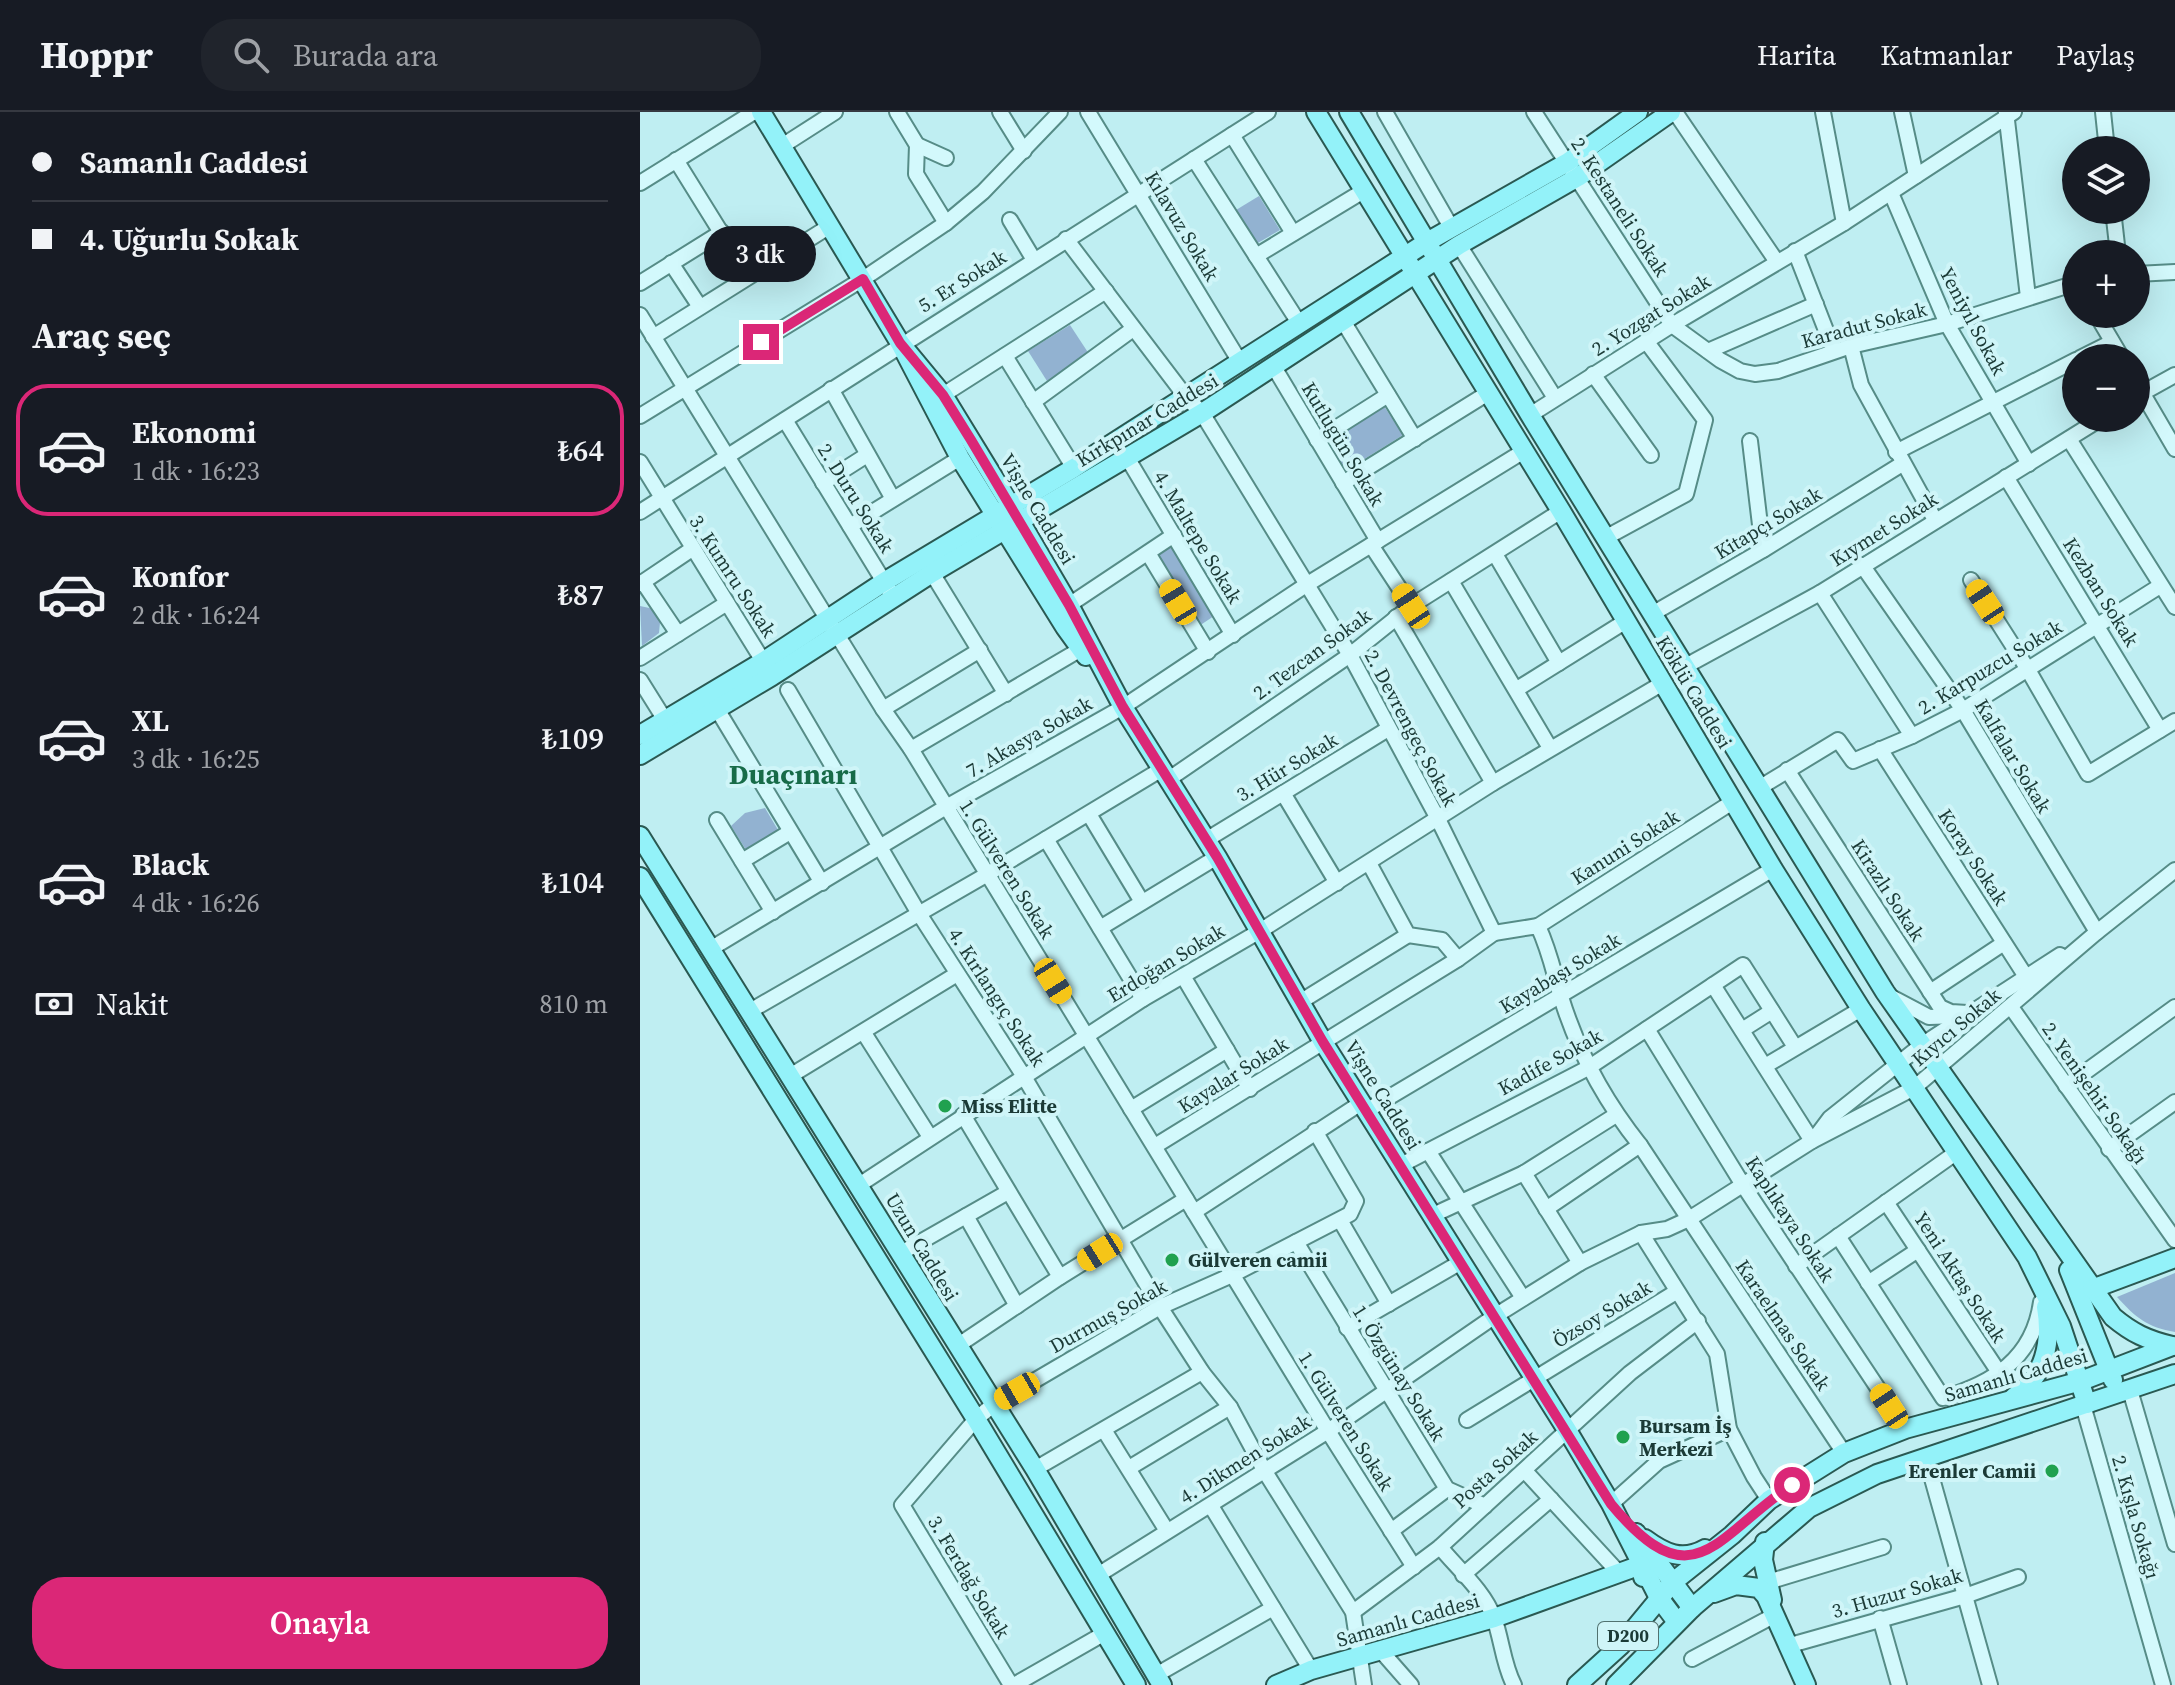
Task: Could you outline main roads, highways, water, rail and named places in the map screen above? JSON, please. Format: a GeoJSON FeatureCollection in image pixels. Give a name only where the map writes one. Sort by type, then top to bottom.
{"type":"FeatureCollection","features":[{"type":"Feature","properties":{"kind":"main road","name":"Vişne Caddesi"},"geometry":{"type":"LineString","coordinates":[[761,112],[900,343],[960,458],[1069,605],[1123,707]]}},
{"type":"Feature","properties":{"kind":"main road","name":"Köklü Caddesi"},"geometry":{"type":"LineString","coordinates":[[1316,112],[1561,511],[1773,869],[1861,1009],[2027,1257],[2061,1326],[2081,1381],[2085,1405]]}},
{"type":"Feature","properties":{"kind":"main road","name":"Köklü Caddesi"},"geometry":{"type":"LineString","coordinates":[[1349,112],[1530,415],[1885,992],[2036,1207]]}},
{"type":"Feature","properties":{"kind":"main road","name":"Kırkpınar Caddesi"},"geometry":{"type":"LineString","coordinates":[[889,589],[932,573],[1074,468],[1451,227],[1573,170],[1638,112]]}},
{"type":"Feature","properties":{"kind":"main road","name":"Kırkpınar Caddesi"},"geometry":{"type":"LineString","coordinates":[[640,755],[717,709],[768,668],[889,589],[1007,518],[1128,459],[1573,170],[1673,112]]}},
{"type":"Feature","properties":{"kind":"main road","name":"Vişne Caddesi"},"geometry":{"type":"LineString","coordinates":[[900,343],[943,395],[1007,518],[1081,649],[1123,707],[1217,857],[1323,1042],[1611,1504]]}},
{"type":"Feature","properties":{"kind":"main road","name":"Kırkpınar Caddesi"},"geometry":{"type":"LineString","coordinates":[[640,735],[768,668]]}},
{"type":"Feature","properties":{"kind":"main road","name":"Uzun Caddesi"},"geometry":{"type":"LineString","coordinates":[[640,836],[1035,1469],[1159,1680]]}},
{"type":"Feature","properties":{"kind":"main road"},"geometry":{"type":"LineString","coordinates":[[640,877],[976,1419],[1136,1685]]}},
{"type":"Feature","properties":{"kind":"main road"},"geometry":{"type":"LineString","coordinates":[[2036,1207],[2113,1317],[2146,1340],[2174,1346]]}},
{"type":"Feature","properties":{"kind":"main road"},"geometry":{"type":"LineString","coordinates":[[2036,1207],[2076,1285],[2109,1370],[2124,1392]]}},
{"type":"Feature","properties":{"kind":"main road"},"geometry":{"type":"LineString","coordinates":[[2092,1289],[2175,1258]]}},
{"type":"Feature","properties":{"kind":"main road"},"geometry":{"type":"LineString","coordinates":[[2009,1400],[2021,1393],[2044,1361],[2048,1322],[2043,1289]]}},
{"type":"Feature","properties":{"kind":"main road","name":"Samanlı Caddesi"},"geometry":{"type":"LineString","coordinates":[[1673,1582],[1732,1535],[1769,1500],[1844,1453],[1905,1429],[2081,1381],[2174,1346]]}},
{"type":"Feature","properties":{"kind":"main road","name":"D200"},"geometry":{"type":"LineString","coordinates":[[1616,1685],[1677,1622],[1765,1542],[1819,1502],[1877,1474],[2175,1374]]}},
{"type":"Feature","properties":{"kind":"main road"},"geometry":{"type":"LineString","coordinates":[[1611,1504],[1692,1608]]}},
{"type":"Feature","properties":{"kind":"main road"},"geometry":{"type":"LineString","coordinates":[[1611,1504],[1659,1598],[1677,1622]]}},
{"type":"Feature","properties":{"kind":"main road"},"geometry":{"type":"LineString","coordinates":[[1634,1531],[1659,1549],[1685,1557],[1732,1535]]}},
{"type":"Feature","properties":{"kind":"main road"},"geometry":{"type":"LineString","coordinates":[[1765,1542],[1763,1585],[1806,1685]]}},
{"type":"Feature","properties":{"kind":"main road"},"geometry":{"type":"LineString","coordinates":[[1621,1645],[1643,1609],[1641,1565]]}},
{"type":"Feature","properties":{"kind":"main road","name":"Samanlı Caddesi"},"geometry":{"type":"LineString","coordinates":[[1276,1685],[1311,1670],[1494,1618],[1641,1565]]}},
{"type":"Feature","properties":{"kind":"main road","name":"D200"},"geometry":{"type":"LineString","coordinates":[[1577,1685],[1621,1645],[1673,1582]]}},
{"type":"Feature","properties":{"kind":"main road"},"geometry":{"type":"LineString","coordinates":[[1708,1595],[1736,1585],[1763,1585]]}},
{"type":"Feature","properties":{"kind":"place","name":"Miss Elitte"},"geometry":{"type":"Point","coordinates":[945,1106]}},
{"type":"Feature","properties":{"kind":"place","name":"Gülveren camii"},"geometry":{"type":"Point","coordinates":[1172,1260]}},
{"type":"Feature","properties":{"kind":"place","name":"Bursam İş Merkezi"},"geometry":{"type":"Point","coordinates":[1623,1437]}},
{"type":"Feature","properties":{"kind":"place","name":"Erenler Camii"},"geometry":{"type":"Point","coordinates":[2052,1471]}},
{"type":"Feature","properties":{"kind":"district","name":"Duaçınarı"},"geometry":{"type":"Point","coordinates":[793,774]}}]}
